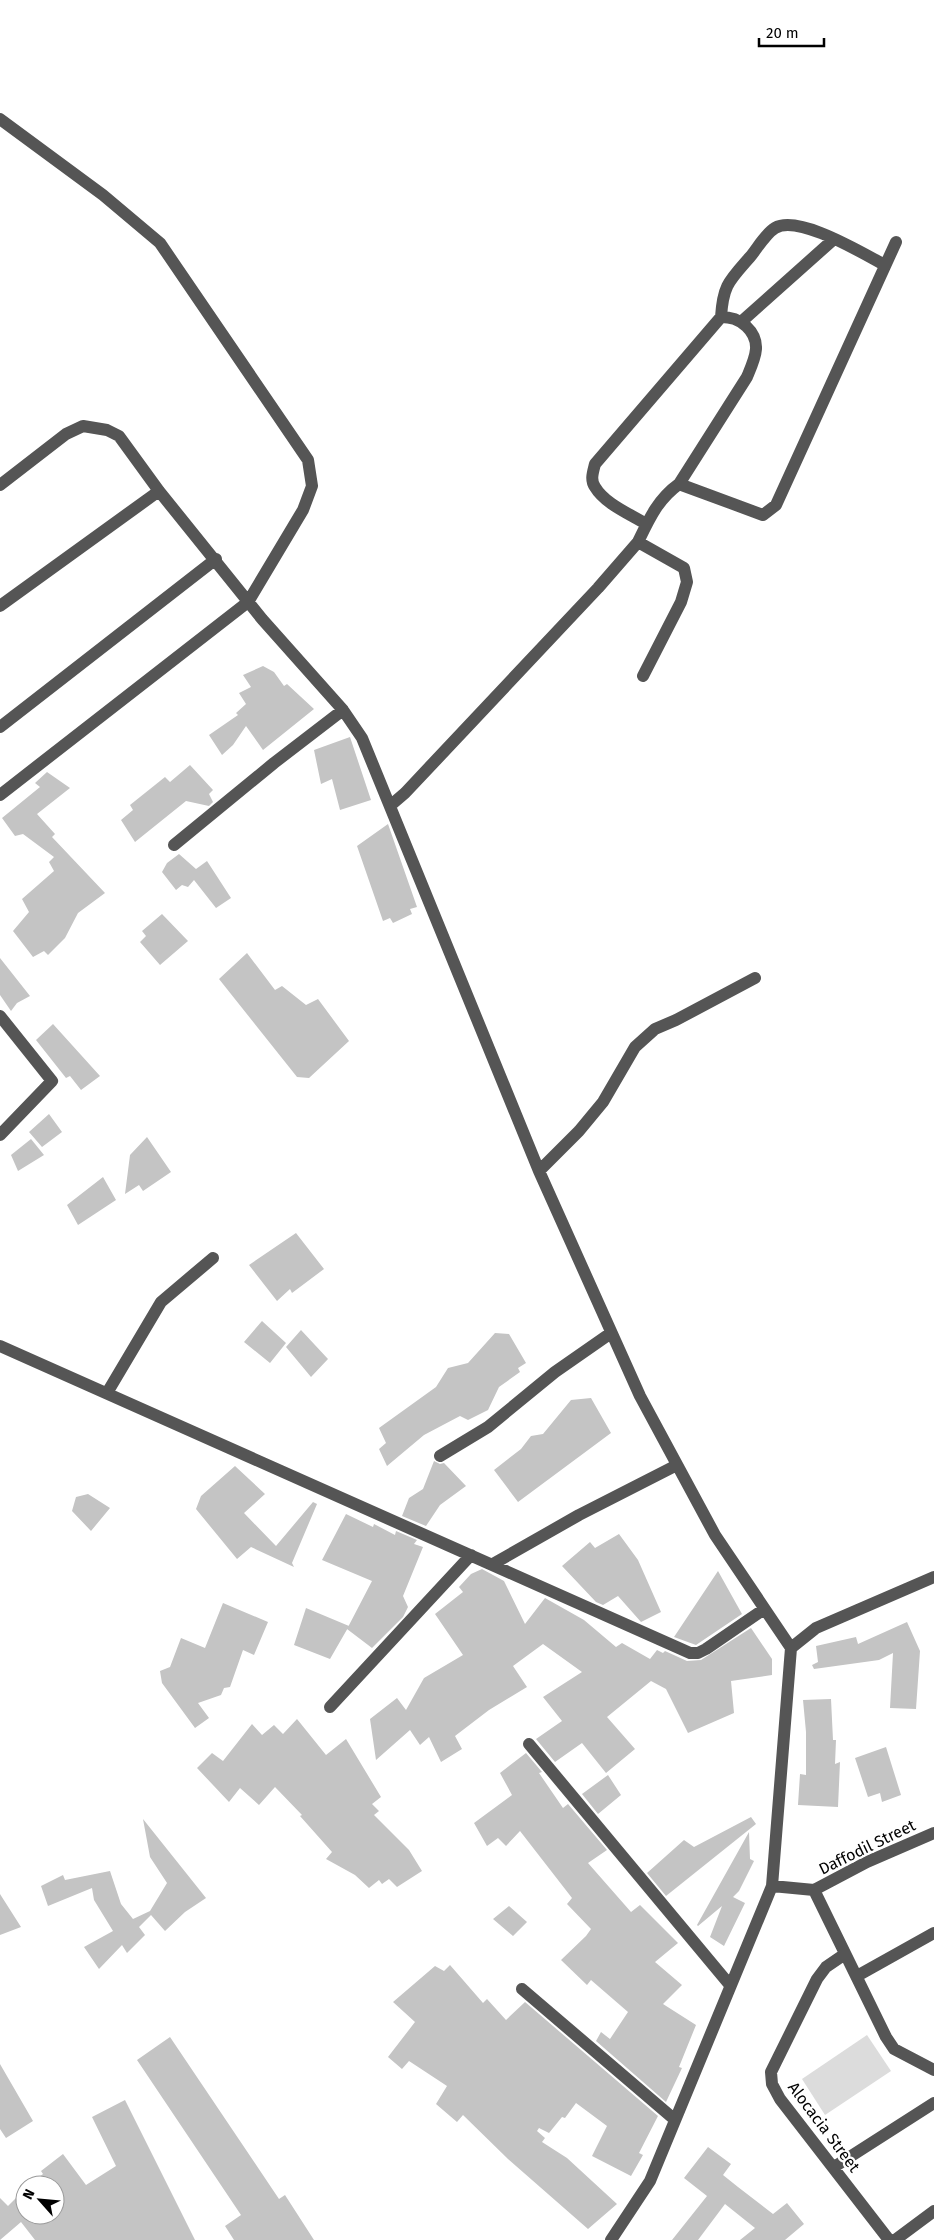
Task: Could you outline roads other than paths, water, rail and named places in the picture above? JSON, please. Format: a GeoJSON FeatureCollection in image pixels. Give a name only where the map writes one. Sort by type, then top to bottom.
{"type":"FeatureCollection","features":[{"type":"Feature","properties":{"kind":"street"},"geometry":{"type":"LineString","coordinates":[[0,119],[103,195],[160,243],[308,460],[312,486],[303,510],[248,602],[0,795]]}},
{"type":"Feature","properties":{"kind":"street"},"geometry":{"type":"LineString","coordinates":[[646,524],[607,500],[594,487],[592,476],[595,464],[721,317],[723,295],[728,282],[773,229],[784,224],[803,227],[834,239],[885,265]]}},
{"type":"Feature","properties":{"kind":"street"},"geometry":{"type":"LineString","coordinates":[[741,322],[834,239]]}},
{"type":"Feature","properties":{"kind":"street"},"geometry":{"type":"LineString","coordinates":[[679,484],[764,515],[776,505],[896,242]]}},
{"type":"Feature","properties":{"kind":"street"},"geometry":{"type":"LineString","coordinates":[[391,805],[412,786],[598,588],[638,542],[646,524],[665,494],[679,484],[747,377],[755,358],[758,344],[754,333],[741,322],[731,317],[721,317]]}},
{"type":"Feature","properties":{"kind":"street"},"geometry":{"type":"LineString","coordinates":[[0,485],[66,434],[83,426],[96,427],[118,436],[159,491],[216,559],[248,602],[343,710],[362,738],[539,1171],[640,1396],[716,1535],[791,1648],[772,1886],[754,1933],[729,1984],[650,2181],[611,2240]]}},
{"type":"Feature","properties":{"kind":"street"},"geometry":{"type":"LineString","coordinates":[[0,606],[159,491]]}},
{"type":"Feature","properties":{"kind":"street"},"geometry":{"type":"LineString","coordinates":[[638,542],[684,568],[687,582],[681,602],[643,676]]}},
{"type":"Feature","properties":{"kind":"street"},"geometry":{"type":"LineString","coordinates":[[0,727],[216,559]]}},
{"type":"Feature","properties":{"kind":"street"},"geometry":{"type":"LineString","coordinates":[[174,845],[274,763],[343,710]]}},
{"type":"Feature","properties":{"kind":"street"},"geometry":{"type":"LineString","coordinates":[[539,1171],[579,1131],[603,1102],[635,1047],[655,1029],[676,1020],[755,978]]}},
{"type":"Feature","properties":{"kind":"street"},"geometry":{"type":"LineString","coordinates":[[0,1016],[52,1081],[0,1135]]}},
{"type":"Feature","properties":{"kind":"street"},"geometry":{"type":"LineString","coordinates":[[107,1393],[161,1302],[213,1258]]}},
{"type":"Feature","properties":{"kind":"street"},"geometry":{"type":"LineString","coordinates":[[440,1456],[488,1427],[555,1372],[611,1333]]}},
{"type":"Feature","properties":{"kind":"street"},"geometry":{"type":"LineString","coordinates":[[0,1346],[690,1653],[698,1653],[706,1649],[764,1610]]}},
{"type":"Feature","properties":{"kind":"street"},"geometry":{"type":"LineString","coordinates":[[493,1564],[578,1515],[677,1465]]}},
{"type":"Feature","properties":{"kind":"street"},"geometry":{"type":"LineString","coordinates":[[330,1707],[471,1555]]}},
{"type":"Feature","properties":{"kind":"street"},"geometry":{"type":"LineString","coordinates":[[791,1648],[816,1628],[934,1577]]}},
{"type":"Feature","properties":{"kind":"street"},"geometry":{"type":"LineString","coordinates":[[529,1744],[729,1984]]}},
{"type":"Feature","properties":{"kind":"street","name":"Daffodil Street"},"geometry":{"type":"LineString","coordinates":[[814,1890],[867,1862],[934,1833]]}},
{"type":"Feature","properties":{"kind":"street"},"geometry":{"type":"LineString","coordinates":[[772,1886],[814,1890],[857,1976],[876,2019],[894,2049],[934,2070]]}},
{"type":"Feature","properties":{"kind":"street"},"geometry":{"type":"LineString","coordinates":[[857,1976],[934,1933]]}},
{"type":"Feature","properties":{"kind":"street","name":"Alocacia Street"},"geometry":{"type":"LineString","coordinates":[[845,1954],[826,1968],[817,1979],[771,2072],[770,2079],[780,2099],[889,2240]]}},
{"type":"Feature","properties":{"kind":"street"},"geometry":{"type":"LineString","coordinates":[[522,1989],[674,2119]]}},
{"type":"Feature","properties":{"kind":"street"},"geometry":{"type":"LineString","coordinates":[[834,2168],[934,2103]]}},
{"type":"Feature","properties":{"kind":"street"},"geometry":{"type":"LineString","coordinates":[[895,2240],[934,2211]]}}]}
